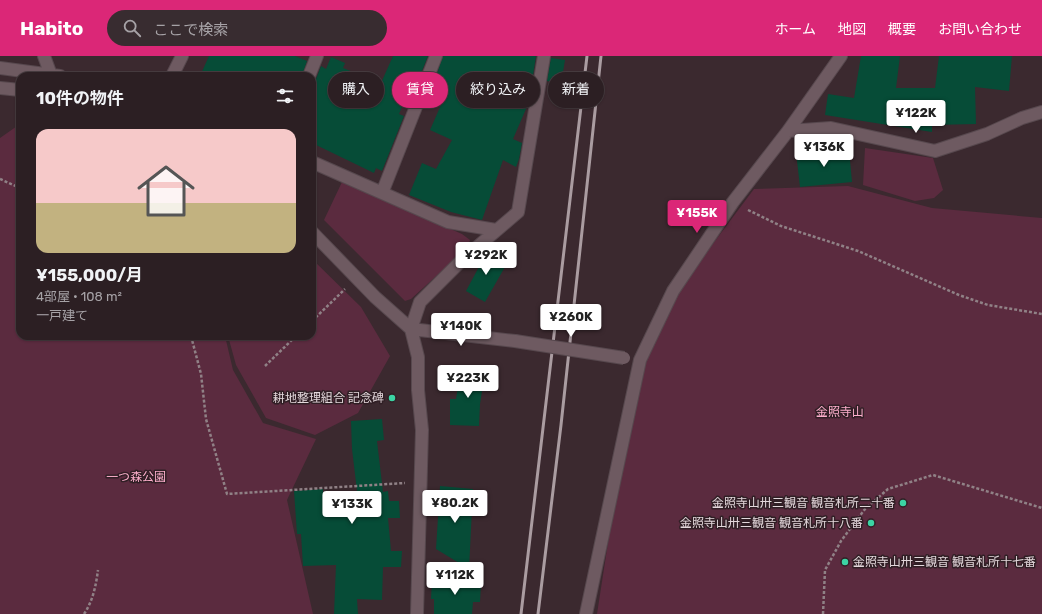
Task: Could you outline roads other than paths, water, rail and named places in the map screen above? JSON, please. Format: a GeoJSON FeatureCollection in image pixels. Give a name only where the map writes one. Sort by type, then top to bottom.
{"type":"FeatureCollection","features":[{"type":"Feature","properties":{"kind":"street"},"geometry":{"type":"LineString","coordinates":[[44,56],[53,72]]}},
{"type":"Feature","properties":{"kind":"street"},"geometry":{"type":"LineString","coordinates":[[174,72],[182,56]]}},
{"type":"Feature","properties":{"kind":"street"},"geometry":{"type":"LineString","coordinates":[[311,72],[317,56]]}},
{"type":"Feature","properties":{"kind":"street"},"geometry":{"type":"LineString","coordinates":[[382,193],[436,56]]}},
{"type":"Feature","properties":{"kind":"street"},"geometry":{"type":"LineString","coordinates":[[417,614],[422,430],[418,390],[418,357],[411,329],[420,302],[463,259],[518,212],[544,56]]}},
{"type":"Feature","properties":{"kind":"street"},"geometry":{"type":"LineString","coordinates":[[586,614],[640,360],[673,291],[733,202],[788,130],[841,56]]}},
{"type":"Feature","properties":{"kind":"street"},"geometry":{"type":"LineString","coordinates":[[0,68],[31,72]]}},
{"type":"Feature","properties":{"kind":"street"},"geometry":{"type":"LineString","coordinates":[[0,88],[16,90]]}},
{"type":"Feature","properties":{"kind":"street"},"geometry":{"type":"LineString","coordinates":[[788,130],[831,128],[935,151],[987,134],[1022,118],[1042,112]]}},
{"type":"Feature","properties":{"kind":"street"},"geometry":{"type":"LineString","coordinates":[[316,164],[448,222],[496,230]]}},
{"type":"Feature","properties":{"kind":"street"},"geometry":{"type":"LineString","coordinates":[[316,236],[374,297],[411,329],[515,341],[640,360]]}},
{"type":"Feature","properties":{"kind":"railway"},"geometry":{"type":"LineString","coordinates":[[521,614],[587,56]]}},
{"type":"Feature","properties":{"kind":"railway"},"geometry":{"type":"LineString","coordinates":[[538,614],[561,425],[601,56]]}},
{"type":"Feature","properties":{"kind":"place","name":"耕地整理組合 記念碑"},"geometry":{"type":"Point","coordinates":[392,398]}},
{"type":"Feature","properties":{"kind":"place","name":"金照寺山卅三観音 観音札所二十番"},"geometry":{"type":"Point","coordinates":[903,503]}},
{"type":"Feature","properties":{"kind":"place","name":"金照寺山卅三観音 観音札所十八番"},"geometry":{"type":"Point","coordinates":[871,523]}},
{"type":"Feature","properties":{"kind":"place","name":"金照寺山卅三観音 観音札所十七番"},"geometry":{"type":"Point","coordinates":[845,562]}},
{"type":"Feature","properties":{"kind":"park label","name":"金照寺山"},"geometry":{"type":"Point","coordinates":[840,412]}},
{"type":"Feature","properties":{"kind":"park label","name":"一つ森公園"},"geometry":{"type":"Point","coordinates":[136,477]}}]}
